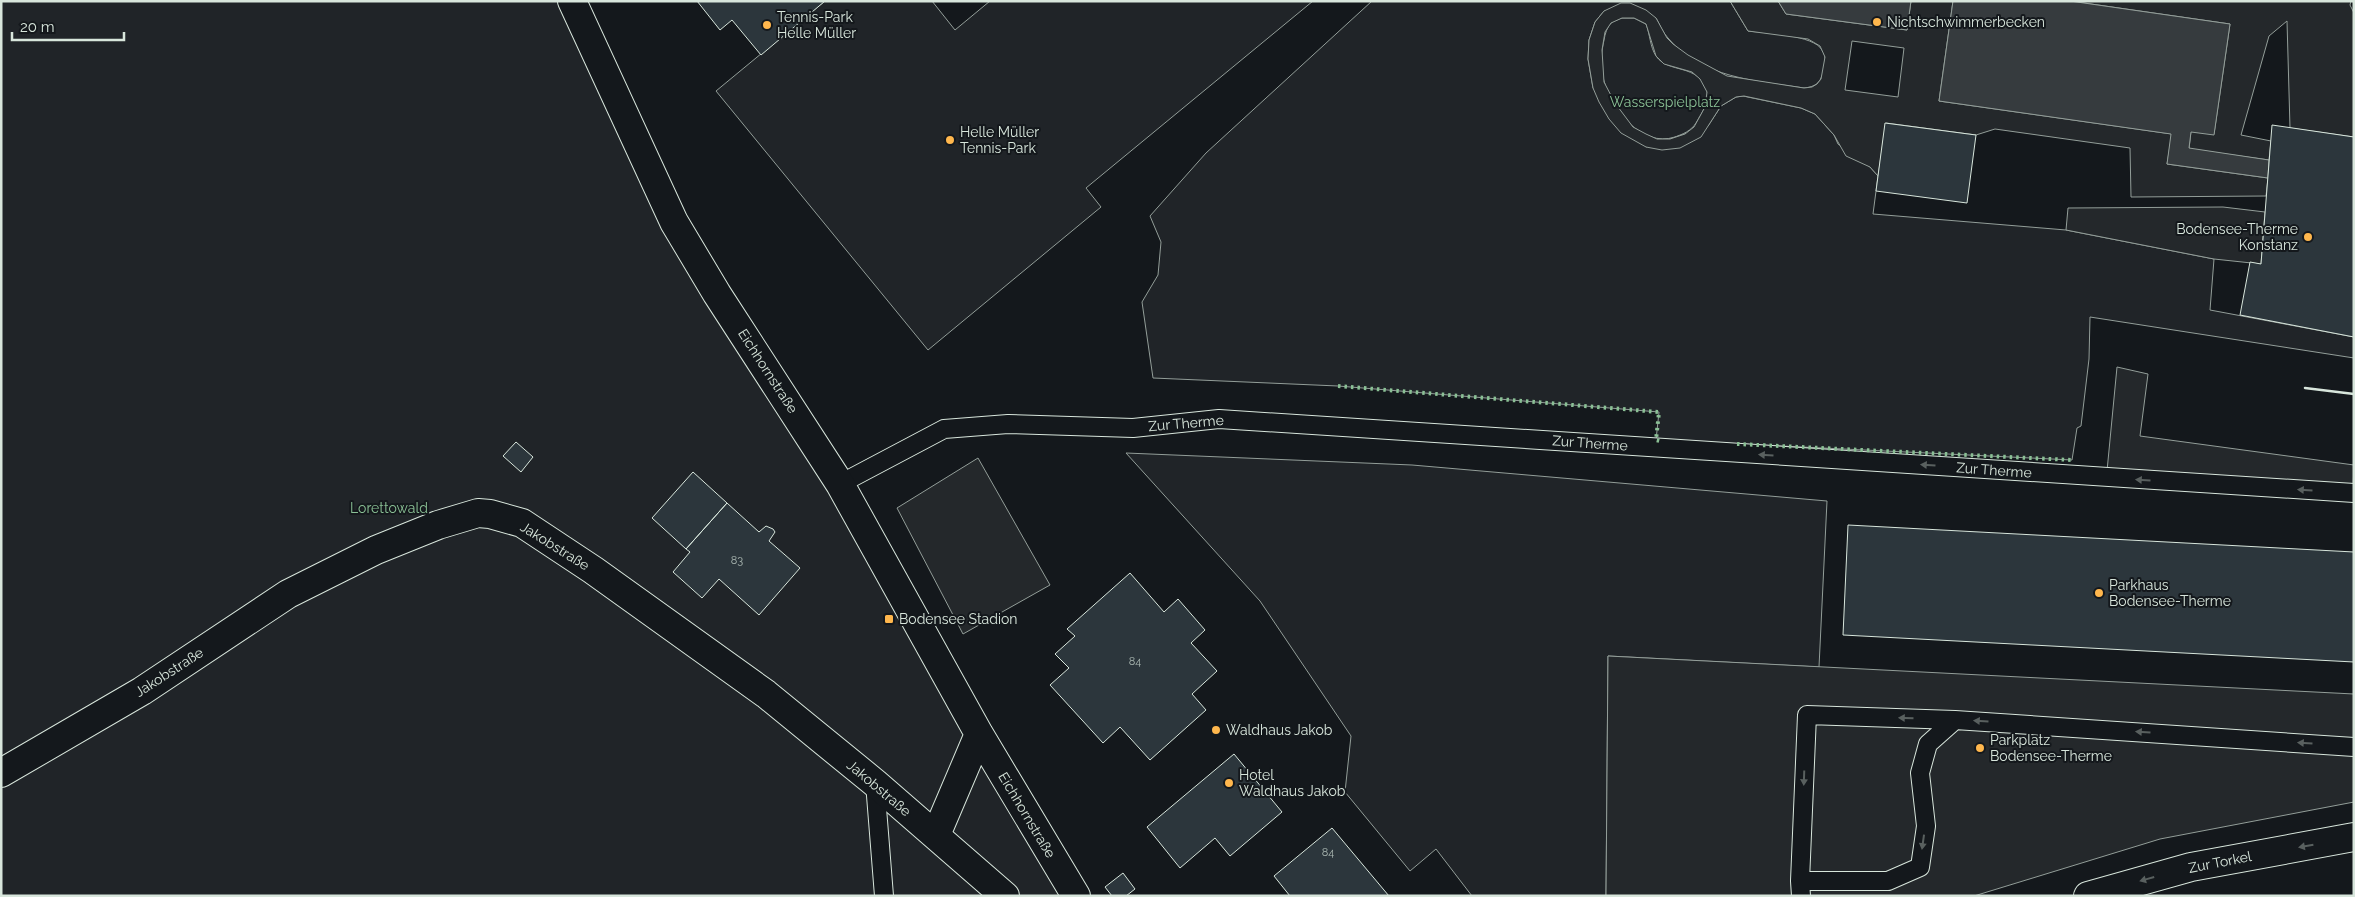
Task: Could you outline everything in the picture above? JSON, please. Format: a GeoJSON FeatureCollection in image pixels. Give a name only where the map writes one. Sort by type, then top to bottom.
{"type":"FeatureCollection","features":[{"type":"Feature","properties":{"kind":"street","name":"Eichhornstraße"},"geometry":{"type":"LineString","coordinates":[[572,1],[674,222],[717,294],[840,484],[978,734],[1076,896]]}},
{"type":"Feature","properties":{"kind":"street","name":"Jakobstraße"},"geometry":{"type":"LineString","coordinates":[[1,773],[142,691],[288,594],[376,550],[438,525],[478,513],[490,514],[522,523],[593,570],[766,694],[875,782],[1005,896]]}},
{"type":"Feature","properties":{"kind":"street"},"geometry":{"type":"LineString","coordinates":[[936,836],[978,734]]}},
{"type":"Feature","properties":{"kind":"street","name":"Zur Torkel"},"geometry":{"type":"LineString","coordinates":[[2088,896],[2191,867],[2354,837]]}},
{"type":"Feature","properties":{"kind":"lane","name":"Zur Therme"},"geometry":{"type":"LineString","coordinates":[[840,484],[944,429],[1008,424],[1133,428],[1219,419],[2354,494]]}},
{"type":"Feature","properties":{"kind":"lane"},"geometry":{"type":"LineString","coordinates":[[1955,720],[1928,744],[1920,773],[1926,826],[1920,867],[1888,881],[1800,888],[1807,715],[1955,720],[2354,747]]}},
{"type":"Feature","properties":{"kind":"lane"},"geometry":{"type":"LineString","coordinates":[[875,782],[884,896]]}},
{"type":"Feature","properties":{"kind":"green space","name":"Lorettowald"},"geometry":{"type":"Polygon","coordinates":[[[1,1],[577,1],[704,277],[1067,896],[1,896],[1,1]]]}},
{"type":"Feature","properties":{"kind":"green space","name":"Helle Müller Tennis-Park"},"geometry":{"type":"Polygon","coordinates":[[[825,1],[932,1],[955,30],[990,1],[1313,1],[1086,188],[1101,207],[928,350],[716,91],[825,1]]]}},
{"type":"Feature","properties":{"kind":"green space"},"geometry":{"type":"Polygon","coordinates":[[[1372,1],[1730,1],[1748,31],[1800,38],[1817,45],[1824,53],[1825,58],[1824,70],[1820,79],[1811,87],[1804,88],[1749,80],[1713,70],[1681,51],[1666,36],[1656,18],[1604,11],[1595,22],[1589,40],[1588,59],[1593,88],[1646,147],[1708,126],[1721,106],[1736,97],[1743,96],[1801,108],[1815,114],[1834,135],[1838,144],[1870,167],[1878,176],[1873,214],[2066,230],[2214,259],[2210,310],[2354,337],[2354,358],[2090,317],[2089,359],[2081,426],[2077,428],[2072,460],[1656,440],[1659,412],[1338,386],[1153,378],[1142,302],[1158,275],[1161,242],[1150,216],[1206,153],[1372,1]]]}},
{"type":"Feature","properties":{"kind":"green space","name":"Wasserspielplatz"},"geometry":{"type":"Polygon","coordinates":[[[1622,18],[1634,18],[1646,24],[1651,45],[1661,62],[1691,72],[1703,82],[1708,95],[1706,104],[1696,123],[1687,132],[1663,139],[1651,137],[1630,124],[1614,103],[1603,76],[1601,66],[1602,55],[1608,26],[1622,18]]]}},
{"type":"Feature","properties":{"kind":"green space"},"geometry":{"type":"Polygon","coordinates":[[[1126,453],[1412,465],[1827,501],[1819,667],[1608,656],[1606,896],[1472,896],[1436,849],[1410,871],[1345,792],[1351,736],[1260,601],[1126,453]]]}},
{"type":"Feature","properties":{"kind":"shaded area"},"geometry":{"type":"Polygon","coordinates":[[[1730,1],[1778,1],[1786,14],[1907,30],[1911,1],[1953,1],[1939,101],[2172,134],[2167,164],[2268,178],[2266,196],[2131,197],[2130,148],[1995,129],[1976,135],[1886,123],[1878,176],[1870,167],[1846,156],[1834,135],[1815,114],[1801,108],[1744,96],[1736,97],[1721,106],[1701,137],[1680,148],[1662,150],[1646,147],[1621,133],[1609,119],[1593,88],[1588,59],[1589,40],[1595,22],[1604,11],[1621,3],[1630,3],[1646,10],[1656,18],[1667,38],[1673,44],[1688,55],[1727,76],[1804,88],[1812,87],[1821,79],[1825,57],[1820,46],[1808,39],[1748,31],[1730,1]],[[1622,18],[1611,23],[1605,32],[1602,50],[1604,82],[1615,103],[1633,127],[1657,139],[1670,139],[1685,134],[1694,127],[1705,107],[1707,92],[1700,79],[1692,72],[1664,64],[1656,56],[1646,24],[1634,18],[1622,18]],[[1852,41],[1845,90],[1898,97],[1904,48],[1852,41]]]}},
{"type":"Feature","properties":{"kind":"shaded area","name":"Nichtschwimmerbecken"},"geometry":{"type":"Polygon","coordinates":[[[1778,1],[1911,1],[1907,30],[1786,14],[1778,1]]]}},
{"type":"Feature","properties":{"kind":"shaded area"},"geometry":{"type":"Polygon","coordinates":[[[1953,1],[2070,1],[2230,24],[2214,135],[2191,132],[2189,148],[2269,160],[2268,178],[2167,164],[2171,134],[1939,101],[1953,1]]]}},
{"type":"Feature","properties":{"kind":"shaded area"},"geometry":{"type":"Polygon","coordinates":[[[2070,1],[2351,1],[2350,5],[2354,13],[2354,137],[2290,128],[2287,21],[2269,36],[2241,135],[2271,141],[2269,160],[2189,149],[2191,131],[2214,134],[2230,24],[2070,1]]]}},
{"type":"Feature","properties":{"kind":"shaded area"},"geometry":{"type":"Polygon","coordinates":[[[2223,207],[2265,212],[2261,264],[2214,259],[2066,230],[2068,208],[2223,207]]]}},
{"type":"Feature","properties":{"kind":"shaded area"},"geometry":{"type":"Polygon","coordinates":[[[2117,367],[2148,374],[2140,436],[2354,465],[2353,488],[2107,471],[2117,367]]]}},
{"type":"Feature","properties":{"kind":"shaded area"},"geometry":{"type":"Polygon","coordinates":[[[978,458],[1050,585],[963,634],[897,508],[978,458]]]}},
{"type":"Feature","properties":{"kind":"shaded area","name":"Parkplatz Bodensee-Therme"},"geometry":{"type":"Polygon","coordinates":[[[1608,656],[2354,694],[2354,802],[2160,839],[1974,896],[1606,896],[1608,656]]]}},
{"type":"Feature","properties":{"kind":"building","name":"Tennis-Park Helle Müller"},"geometry":{"type":"Polygon","coordinates":[[[697,1],[825,1],[761,55],[732,20],[720,30],[697,1]]]}},
{"type":"Feature","properties":{"kind":"building"},"geometry":{"type":"Polygon","coordinates":[[[1885,123],[1976,135],[1967,203],[1876,191],[1885,123]]]}},
{"type":"Feature","properties":{"kind":"building","name":"Bodensee-Therme Konstanz"},"geometry":{"type":"Polygon","coordinates":[[[2272,125],[2354,137],[2354,337],[2240,315],[2250,262],[2261,264],[2272,125]]]}},
{"type":"Feature","properties":{"kind":"building"},"geometry":{"type":"Polygon","coordinates":[[[516,442],[533,457],[521,472],[503,456],[516,442]]]}},
{"type":"Feature","properties":{"kind":"building"},"geometry":{"type":"Polygon","coordinates":[[[693,472],[727,503],[686,549],[652,518],[693,472]]]}},
{"type":"Feature","properties":{"kind":"building"},"geometry":{"type":"Polygon","coordinates":[[[727,503],[759,532],[766,526],[773,529],[775,532],[769,541],[800,568],[759,615],[719,579],[702,598],[673,572],[690,552],[686,549],[727,503]]]}},
{"type":"Feature","properties":{"kind":"building","name":"Parkhaus Bodensee-Therme"},"geometry":{"type":"Polygon","coordinates":[[[1848,525],[2354,552],[2354,662],[1843,635],[1848,525]]]}},
{"type":"Feature","properties":{"kind":"building","name":"Waldhaus Jakob"},"geometry":{"type":"Polygon","coordinates":[[[1130,573],[1164,612],[1178,599],[1205,630],[1191,643],[1217,671],[1192,694],[1206,710],[1150,760],[1120,727],[1103,743],[1050,685],[1069,668],[1055,654],[1075,636],[1067,629],[1130,573]]]}},
{"type":"Feature","properties":{"kind":"building","name":"Hotel Waldhaus Jakob"},"geometry":{"type":"Polygon","coordinates":[[[1234,754],[1282,812],[1230,856],[1215,838],[1180,868],[1147,827],[1234,754]]]}},
{"type":"Feature","properties":{"kind":"building","name":"Hotel Waldhaus Jakob"},"geometry":{"type":"Polygon","coordinates":[[[1332,828],[1389,896],[1290,896],[1274,876],[1332,828]]]}},
{"type":"Feature","properties":{"kind":"building"},"geometry":{"type":"Polygon","coordinates":[[[1123,873],[1135,889],[1126,896],[1112,896],[1105,887],[1123,873]]]}},
{"type":"Feature","properties":{"kind":"hedge"},"geometry":{"type":"LineString","coordinates":[[1338,386],[1659,412],[1656,440],[1660,441]]}},
{"type":"Feature","properties":{"kind":"hedge"},"geometry":{"type":"LineString","coordinates":[[1737,444],[2072,460]]}},
{"type":"Feature","properties":{"kind":"wall"},"geometry":{"type":"LineString","coordinates":[[2305,388],[2354,394]]}},
{"type":"Feature","properties":{"kind":"place","name":"Nichtschwimmerbecken"},"geometry":{"type":"Point","coordinates":[1877,22]}},
{"type":"Feature","properties":{"kind":"place","name":"Tennis-Park Helle Müller"},"geometry":{"type":"Point","coordinates":[767,25]}},
{"type":"Feature","properties":{"kind":"place","name":"Helle Müller Tennis-Park"},"geometry":{"type":"Point","coordinates":[950,140]}},
{"type":"Feature","properties":{"kind":"place","name":"Bodensee-Therme Konstanz"},"geometry":{"type":"Point","coordinates":[2308,237]}},
{"type":"Feature","properties":{"kind":"place","name":"Parkhaus Bodensee-Therme"},"geometry":{"type":"Point","coordinates":[2099,593]}},
{"type":"Feature","properties":{"kind":"place","name":"Bodensee Stadion"},"geometry":{"type":"Point","coordinates":[889,619]}},
{"type":"Feature","properties":{"kind":"place","name":"Waldhaus Jakob"},"geometry":{"type":"Point","coordinates":[1216,730]}},
{"type":"Feature","properties":{"kind":"place","name":"Parkplatz Bodensee-Therme"},"geometry":{"type":"Point","coordinates":[1980,748]}},
{"type":"Feature","properties":{"kind":"place","name":"Hotel Waldhaus Jakob"},"geometry":{"type":"Point","coordinates":[1229,783]}}]}
